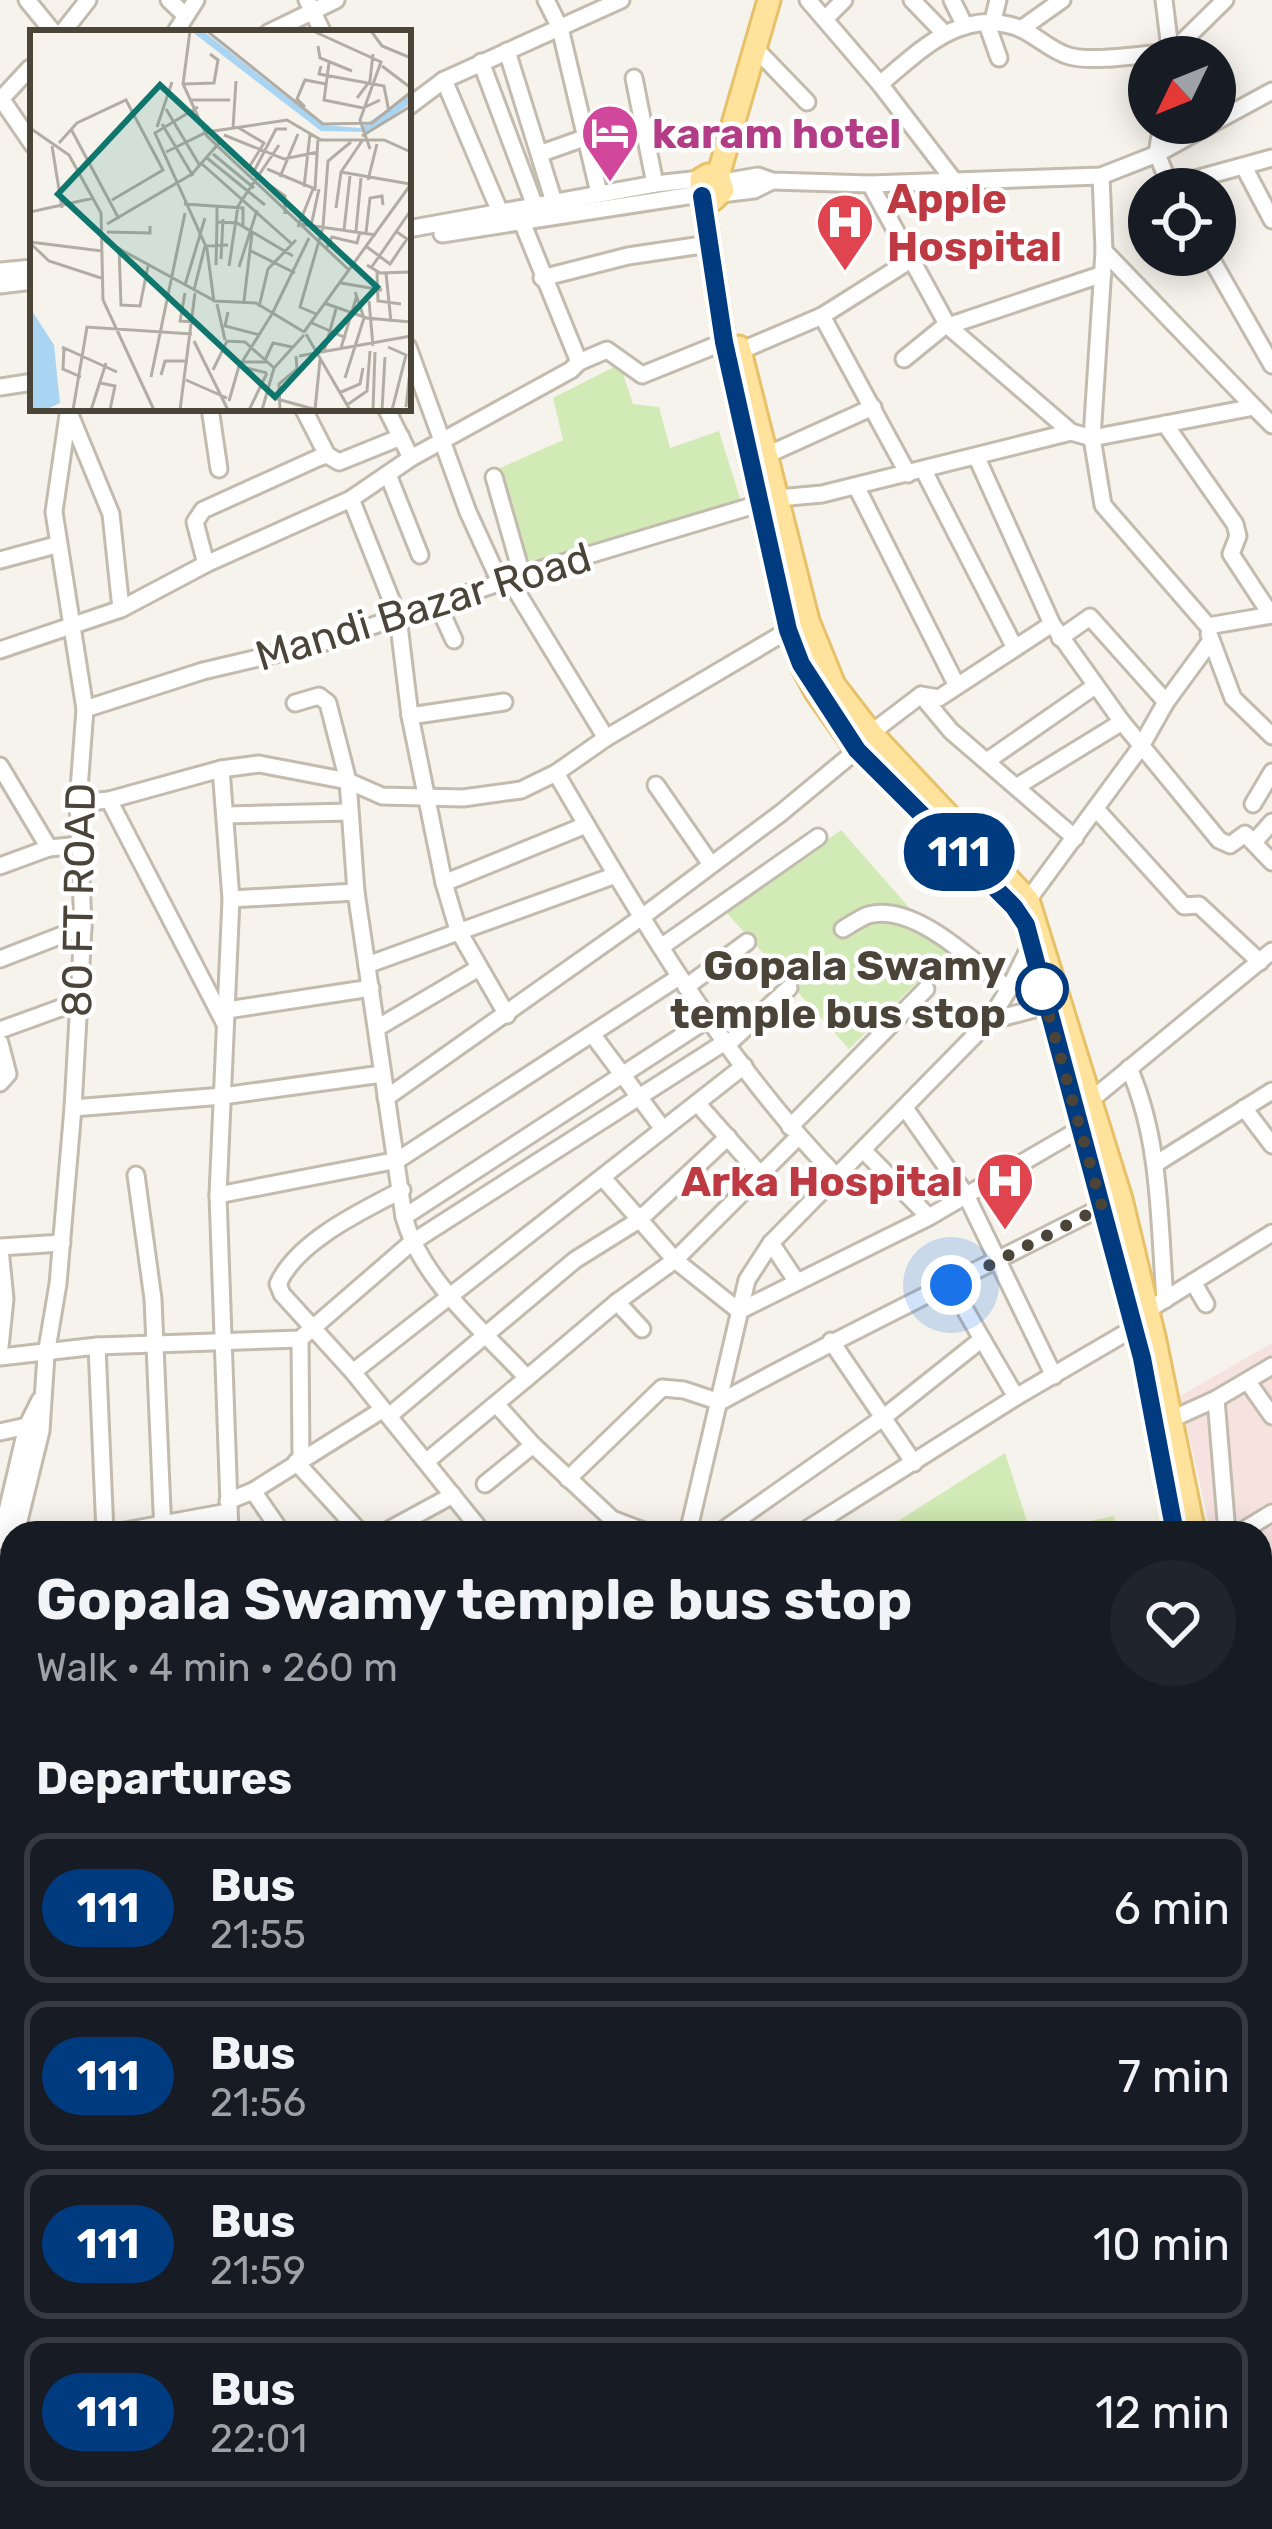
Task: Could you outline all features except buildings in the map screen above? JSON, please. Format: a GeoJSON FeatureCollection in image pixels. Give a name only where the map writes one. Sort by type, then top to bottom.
{"type":"FeatureCollection","features":[{"type":"Feature","properties":{"kind":"main road"},"geometry":{"type":"LineString","coordinates":[[756,0],[710,187],[709,244],[798,626],[864,742],[1014,907],[1034,937],[1091,1100],[1149,1313],[1174,1521]]}},
{"type":"Feature","properties":{"kind":"main road"},"geometry":{"type":"LineString","coordinates":[[769,0],[710,187],[732,347],[767,454],[770,501]]}},
{"type":"Feature","properties":{"kind":"main road"},"geometry":{"type":"LineString","coordinates":[[864,742],[1028,900],[1046,1006],[1102,1207],[1149,1313]]}},
{"type":"Feature","properties":{"kind":"main road"},"geometry":{"type":"LineString","coordinates":[[1163,1423],[1191,1521]]}},
{"type":"Feature","properties":{"kind":"street"},"geometry":{"type":"LineString","coordinates":[[28,0],[55,30]]}},
{"type":"Feature","properties":{"kind":"street"},"geometry":{"type":"LineString","coordinates":[[61,30],[88,0]]}},
{"type":"Feature","properties":{"kind":"street"},"geometry":{"type":"LineString","coordinates":[[169,0],[185,15]]}},
{"type":"Feature","properties":{"kind":"street"},"geometry":{"type":"LineString","coordinates":[[177,30],[196,0]]}},
{"type":"Feature","properties":{"kind":"street"},"geometry":{"type":"LineString","coordinates":[[273,30],[310,6],[336,0]]}},
{"type":"Feature","properties":{"kind":"street"},"geometry":{"type":"LineString","coordinates":[[546,0],[560,28],[599,194]]}},
{"type":"Feature","properties":{"kind":"street"},"geometry":{"type":"LineString","coordinates":[[411,105],[444,80],[621,0]]}},
{"type":"Feature","properties":{"kind":"street"},"geometry":{"type":"LineString","coordinates":[[808,0],[955,182]]}},
{"type":"Feature","properties":{"kind":"street"},"geometry":{"type":"LineString","coordinates":[[826,18],[844,0]]}},
{"type":"Feature","properties":{"kind":"street"},"geometry":{"type":"LineString","coordinates":[[912,0],[943,32]]}},
{"type":"Feature","properties":{"kind":"street"},"geometry":{"type":"LineString","coordinates":[[952,0],[965,26]]}},
{"type":"Feature","properties":{"kind":"street"},"geometry":{"type":"LineString","coordinates":[[998,0],[989,24],[999,58]]}},
{"type":"Feature","properties":{"kind":"street"},"geometry":{"type":"LineString","coordinates":[[1021,29],[1062,0]]}},
{"type":"Feature","properties":{"kind":"street"},"geometry":{"type":"LineString","coordinates":[[1164,0],[1169,36]]}},
{"type":"Feature","properties":{"kind":"street"},"geometry":{"type":"LineString","coordinates":[[1190,36],[1225,0]]}},
{"type":"Feature","properties":{"kind":"street"},"geometry":{"type":"LineString","coordinates":[[880,84],[943,32],[965,26],[1021,29],[1069,56],[1128,55]]}},
{"type":"Feature","properties":{"kind":"street"},"geometry":{"type":"LineString","coordinates":[[754,47],[807,102]]}},
{"type":"Feature","properties":{"kind":"street"},"geometry":{"type":"LineString","coordinates":[[507,51],[554,202]]}},
{"type":"Feature","properties":{"kind":"street"},"geometry":{"type":"LineString","coordinates":[[481,62],[536,206]]}},
{"type":"Feature","properties":{"kind":"street"},"geometry":{"type":"LineString","coordinates":[[29,68],[1,98],[30,134]]}},
{"type":"Feature","properties":{"kind":"street"},"geometry":{"type":"LineString","coordinates":[[634,78],[655,184]]}},
{"type":"Feature","properties":{"kind":"street"},"geometry":{"type":"LineString","coordinates":[[444,80],[500,212]]}},
{"type":"Feature","properties":{"kind":"street"},"geometry":{"type":"LineString","coordinates":[[1236,111],[1272,91]]}},
{"type":"Feature","properties":{"kind":"street"},"geometry":{"type":"LineString","coordinates":[[554,202],[539,154],[587,137]]}},
{"type":"Feature","properties":{"kind":"street"},"geometry":{"type":"LineString","coordinates":[[1159,144],[1163,168]]}},
{"type":"Feature","properties":{"kind":"street"},"geometry":{"type":"LineString","coordinates":[[411,239],[758,176],[772,181],[870,184],[1101,176],[1175,144]]}},
{"type":"Feature","properties":{"kind":"street"},"geometry":{"type":"LineString","coordinates":[[1236,168],[1272,158]]}},
{"type":"Feature","properties":{"kind":"street"},"geometry":{"type":"LineString","coordinates":[[1244,166],[1272,220]]}},
{"type":"Feature","properties":{"kind":"street"},"geometry":{"type":"LineString","coordinates":[[1101,176],[1104,251],[1091,438],[1103,505],[1209,634],[1233,698],[1272,736]]}},
{"type":"Feature","properties":{"kind":"street"},"geometry":{"type":"LineString","coordinates":[[411,228],[655,184],[710,187]]}},
{"type":"Feature","properties":{"kind":"street"},"geometry":{"type":"LineString","coordinates":[[870,184],[948,325],[1071,432],[1091,438],[1263,407]]}},
{"type":"Feature","properties":{"kind":"street"},"geometry":{"type":"LineString","coordinates":[[522,222],[579,362]]}},
{"type":"Feature","properties":{"kind":"street"},"geometry":{"type":"LineString","coordinates":[[542,278],[628,256],[709,244]]}},
{"type":"Feature","properties":{"kind":"street"},"geometry":{"type":"LineString","coordinates":[[1104,251],[1263,407],[1272,425]]}},
{"type":"Feature","properties":{"kind":"street"},"geometry":{"type":"LineString","coordinates":[[0,650],[121,609],[206,564],[351,499],[411,458],[579,362],[608,350],[642,375],[822,316],[910,261]]}},
{"type":"Feature","properties":{"kind":"street"},"geometry":{"type":"LineString","coordinates":[[0,271],[30,268]]}},
{"type":"Feature","properties":{"kind":"street"},"geometry":{"type":"LineString","coordinates":[[904,359],[948,325],[1103,274]]}},
{"type":"Feature","properties":{"kind":"street"},"geometry":{"type":"LineString","coordinates":[[1221,276],[1272,365]]}},
{"type":"Feature","properties":{"kind":"street"},"geometry":{"type":"LineString","coordinates":[[0,285],[30,281]]}},
{"type":"Feature","properties":{"kind":"street"},"geometry":{"type":"LineString","coordinates":[[822,316],[1015,648]]}},
{"type":"Feature","properties":{"kind":"street"},"geometry":{"type":"LineString","coordinates":[[411,355],[441,442],[510,579],[606,737]]}},
{"type":"Feature","properties":{"kind":"street"},"geometry":{"type":"LineString","coordinates":[[0,387],[30,382]]}},
{"type":"Feature","properties":{"kind":"street"},"geometry":{"type":"LineString","coordinates":[[767,454],[873,407]]}},
{"type":"Feature","properties":{"kind":"street"},"geometry":{"type":"LineString","coordinates":[[210,411],[219,469]]}},
{"type":"Feature","properties":{"kind":"street"},"geometry":{"type":"LineString","coordinates":[[305,411],[327,455],[339,462],[401,437]]}},
{"type":"Feature","properties":{"kind":"street"},"geometry":{"type":"LineString","coordinates":[[388,411],[411,458]]}},
{"type":"Feature","properties":{"kind":"street"},"geometry":{"type":"LineString","coordinates":[[70,413],[110,514],[121,609]]}},
{"type":"Feature","properties":{"kind":"street","name":"80 FT ROAD"},"geometry":{"type":"LineString","coordinates":[[19,1521],[41,1431],[74,1108],[82,927],[78,803],[85,709],[74,626],[56,545],[57,479],[70,413]]}},
{"type":"Feature","properties":{"kind":"street"},"geometry":{"type":"LineString","coordinates":[[1028,900],[1140,748],[1209,634],[1272,615],[1231,554],[1238,536],[1235,524],[1165,424]]}},
{"type":"Feature","properties":{"kind":"street","name":"Mandi Bazar Road"},"geometry":{"type":"LineString","coordinates":[[85,709],[203,671],[322,643],[510,579],[770,501],[916,473],[1071,432]]}},
{"type":"Feature","properties":{"kind":"street"},"geometry":{"type":"LineString","coordinates":[[206,564],[195,522],[198,514],[327,455]]}},
{"type":"Feature","properties":{"kind":"street"},"geometry":{"type":"LineString","coordinates":[[977,458],[1056,631],[1140,748],[1219,840],[1230,845],[1245,834],[1272,862]]}},
{"type":"Feature","properties":{"kind":"street"},"geometry":{"type":"LineString","coordinates":[[389,477],[420,555]]}},
{"type":"Feature","properties":{"kind":"street"},"geometry":{"type":"LineString","coordinates":[[494,477],[510,579]]}},
{"type":"Feature","properties":{"kind":"street"},"geometry":{"type":"LineString","coordinates":[[856,486],[956,683]]}},
{"type":"Feature","properties":{"kind":"street"},"geometry":{"type":"LineString","coordinates":[[351,499],[398,617],[410,716],[458,930],[506,1015]]}},
{"type":"Feature","properties":{"kind":"street"},"geometry":{"type":"LineString","coordinates":[[0,541],[5,559],[56,545]]}},
{"type":"Feature","properties":{"kind":"street"},"geometry":{"type":"LineString","coordinates":[[437,603],[454,640]]}},
{"type":"Feature","properties":{"kind":"street"},"geometry":{"type":"LineString","coordinates":[[386,1098],[781,813],[921,695],[939,698],[1015,648],[1090,617],[1166,702]]}},
{"type":"Feature","properties":{"kind":"street"},"geometry":{"type":"LineString","coordinates":[[78,803],[259,764],[347,781],[382,796],[463,797],[520,790],[798,626]]}},
{"type":"Feature","properties":{"kind":"street"},"geometry":{"type":"LineString","coordinates":[[987,761],[1095,686]]}},
{"type":"Feature","properties":{"kind":"street"},"geometry":{"type":"LineString","coordinates":[[921,695],[951,731],[1075,838]]}},
{"type":"Feature","properties":{"kind":"street"},"geometry":{"type":"LineString","coordinates":[[295,703],[319,696],[328,703],[347,781],[356,892],[411,1243],[527,1378]]}},
{"type":"Feature","properties":{"kind":"street"},"geometry":{"type":"LineString","coordinates":[[410,716],[505,702]]}},
{"type":"Feature","properties":{"kind":"street"},"geometry":{"type":"LineString","coordinates":[[1016,787],[1122,722]]}},
{"type":"Feature","properties":{"kind":"street"},"geometry":{"type":"LineString","coordinates":[[0,766],[49,848]]}},
{"type":"Feature","properties":{"kind":"street"},"geometry":{"type":"LineString","coordinates":[[221,769],[231,899],[218,1195],[229,1521]]}},
{"type":"Feature","properties":{"kind":"street"},"geometry":{"type":"LineString","coordinates":[[556,772],[682,982],[794,1132],[838,1178]]}},
{"type":"Feature","properties":{"kind":"street"},"geometry":{"type":"LineString","coordinates":[[1252,804],[1272,772]]}},
{"type":"Feature","properties":{"kind":"street"},"geometry":{"type":"LineString","coordinates":[[656,784],[710,863]]}},
{"type":"Feature","properties":{"kind":"street"},"geometry":{"type":"LineString","coordinates":[[109,800],[226,1017]]}},
{"type":"Feature","properties":{"kind":"street"},"geometry":{"type":"LineString","coordinates":[[1091,1100],[1266,957],[1199,905],[1184,906],[1096,809]]}},
{"type":"Feature","properties":{"kind":"street"},"geometry":{"type":"LineString","coordinates":[[227,815],[349,812]]}},
{"type":"Feature","properties":{"kind":"street"},"geometry":{"type":"LineString","coordinates":[[1254,842],[1272,822]]}},
{"type":"Feature","properties":{"kind":"street"},"geometry":{"type":"LineString","coordinates":[[444,883],[586,825]]}},
{"type":"Feature","properties":{"kind":"street"},"geometry":{"type":"LineString","coordinates":[[661,947],[818,837]]}},
{"type":"Feature","properties":{"kind":"street"},"geometry":{"type":"LineString","coordinates":[[0,866],[49,848],[81,845]]}},
{"type":"Feature","properties":{"kind":"street"},"geometry":{"type":"LineString","coordinates":[[367,964],[616,875]]}},
{"type":"Feature","properties":{"kind":"street"},"geometry":{"type":"LineString","coordinates":[[231,899],[356,892]]}},
{"type":"Feature","properties":{"kind":"street"},"geometry":{"type":"LineString","coordinates":[[843,929],[869,915],[898,914],[923,924],[1010,989]]}},
{"type":"Feature","properties":{"kind":"street"},"geometry":{"type":"LineString","coordinates":[[0,959],[82,927]]}},
{"type":"Feature","properties":{"kind":"street"},"geometry":{"type":"LineString","coordinates":[[691,1521],[747,1280],[771,1243],[989,1021],[1034,937]]}},
{"type":"Feature","properties":{"kind":"street"},"geometry":{"type":"LineString","coordinates":[[218,1195],[398,1160],[592,1034],[747,942]]}},
{"type":"Feature","properties":{"kind":"street"},"geometry":{"type":"LineString","coordinates":[[377,1028],[477,969]]}},
{"type":"Feature","properties":{"kind":"street"},"geometry":{"type":"LineString","coordinates":[[226,1017],[370,988]]}},
{"type":"Feature","properties":{"kind":"street"},"geometry":{"type":"LineString","coordinates":[[0,1357],[97,1346],[223,1344],[306,1333],[411,1243],[726,1043],[790,988]]}},
{"type":"Feature","properties":{"kind":"street"},"geometry":{"type":"LineString","coordinates":[[428,1461],[616,1302],[676,1260],[926,989]]}},
{"type":"Feature","properties":{"kind":"street"},"geometry":{"type":"LineString","coordinates":[[0,1030],[77,1001]]}},
{"type":"Feature","properties":{"kind":"street"},"geometry":{"type":"LineString","coordinates":[[989,1021],[1046,1006]]}},
{"type":"Feature","properties":{"kind":"street"},"geometry":{"type":"LineString","coordinates":[[404,1217],[708,1019]]}},
{"type":"Feature","properties":{"kind":"street"},"geometry":{"type":"LineString","coordinates":[[592,1034],[663,1130]]}},
{"type":"Feature","properties":{"kind":"street"},"geometry":{"type":"LineString","coordinates":[[0,1042],[8,1074],[0,1083]]}},
{"type":"Feature","properties":{"kind":"street"},"geometry":{"type":"LineString","coordinates":[[353,1372],[744,1066]]}},
{"type":"Feature","properties":{"kind":"street"},"geometry":{"type":"LineString","coordinates":[[1129,1068],[1145,1105],[1157,1163],[1149,1313]]}},
{"type":"Feature","properties":{"kind":"street"},"geometry":{"type":"LineString","coordinates":[[74,1108],[223,1096],[382,1074]]}},
{"type":"Feature","properties":{"kind":"street"},"geometry":{"type":"LineString","coordinates":[[1157,1163],[1272,1091]]}},
{"type":"Feature","properties":{"kind":"street"},"geometry":{"type":"LineString","coordinates":[[697,1102],[760,1174]]}},
{"type":"Feature","properties":{"kind":"street"},"geometry":{"type":"LineString","coordinates":[[905,1108],[966,1196],[1054,1376]]}},
{"type":"Feature","properties":{"kind":"street"},"geometry":{"type":"LineString","coordinates":[[1244,1108],[1272,1145]]}},
{"type":"Feature","properties":{"kind":"street"},"geometry":{"type":"LineString","coordinates":[[740,1311],[929,1217],[1080,1129]]}},
{"type":"Feature","properties":{"kind":"street"},"geometry":{"type":"LineString","coordinates":[[182,1521],[228,1507],[298,1460],[386,1413],[488,1336],[575,1260],[639,1220],[728,1137]]}},
{"type":"Feature","properties":{"kind":"street"},"geometry":{"type":"LineString","coordinates":[[864,1151],[929,1217]]}},
{"type":"Feature","properties":{"kind":"street"},"geometry":{"type":"LineString","coordinates":[[136,1175],[155,1343],[162,1521]]}},
{"type":"Feature","properties":{"kind":"street"},"geometry":{"type":"LineString","coordinates":[[603,1178],[676,1260],[740,1311]]}},
{"type":"Feature","properties":{"kind":"street"},"geometry":{"type":"LineString","coordinates":[[402,1190],[340,1222],[280,1277],[282,1294],[306,1333],[353,1372],[474,1521]]}},
{"type":"Feature","properties":{"kind":"street"},"geometry":{"type":"LineString","coordinates":[[568,1479],[662,1388],[721,1402],[831,1341],[1102,1207]]}},
{"type":"Feature","properties":{"kind":"street"},"geometry":{"type":"LineString","coordinates":[[820,1521],[1272,1233]]}},
{"type":"Feature","properties":{"kind":"street"},"geometry":{"type":"LineString","coordinates":[[0,1348],[5,1299],[0,1248],[62,1243]]}},
{"type":"Feature","properties":{"kind":"street"},"geometry":{"type":"LineString","coordinates":[[771,1243],[797,1282]]}},
{"type":"Feature","properties":{"kind":"street"},"geometry":{"type":"LineString","coordinates":[[1193,1282],[1206,1304]]}},
{"type":"Feature","properties":{"kind":"street"},"geometry":{"type":"LineString","coordinates":[[951,1285],[1016,1397]]}},
{"type":"Feature","properties":{"kind":"street"},"geometry":{"type":"LineString","coordinates":[[616,1302],[642,1329]]}},
{"type":"Feature","properties":{"kind":"street"},"geometry":{"type":"LineString","coordinates":[[306,1333],[298,1460],[351,1521]]}},
{"type":"Feature","properties":{"kind":"street"},"geometry":{"type":"LineString","coordinates":[[736,1521],[884,1418],[982,1339]]}},
{"type":"Feature","properties":{"kind":"street"},"geometry":{"type":"LineString","coordinates":[[831,1341],[914,1463]]}},
{"type":"Feature","properties":{"kind":"street"},"geometry":{"type":"LineString","coordinates":[[97,1346],[109,1521]]}},
{"type":"Feature","properties":{"kind":"street"},"geometry":{"type":"LineString","coordinates":[[1163,1423],[1272,1366]]}},
{"type":"Feature","properties":{"kind":"street"},"geometry":{"type":"LineString","coordinates":[[1248,1382],[1272,1416]]}},
{"type":"Feature","properties":{"kind":"street","name":"80 FT ROAD"},"geometry":{"type":"LineString","coordinates":[[2,1521],[6,1491],[43,1394]]}},
{"type":"Feature","properties":{"kind":"street"},"geometry":{"type":"LineString","coordinates":[[1216,1399],[1226,1521]]}},
{"type":"Feature","properties":{"kind":"street"},"geometry":{"type":"LineString","coordinates":[[496,1404],[568,1479],[618,1521]]}},
{"type":"Feature","properties":{"kind":"street"},"geometry":{"type":"LineString","coordinates":[[0,1432],[27,1426]]}},
{"type":"Feature","properties":{"kind":"street"},"geometry":{"type":"LineString","coordinates":[[485,1484],[533,1445]]}},
{"type":"Feature","properties":{"kind":"street"},"geometry":{"type":"LineString","coordinates":[[253,1491],[274,1521]]}},
{"type":"Feature","properties":{"kind":"street"},"geometry":{"type":"LineString","coordinates":[[405,1521],[453,1495]]}},
{"type":"Feature","properties":{"kind":"shaded area"},"geometry":{"type":"Polygon","coordinates":[[[1272,1343],[1272,1521],[1208,1521],[1180,1396],[1272,1343]]]}},
{"type":"Feature","properties":{"kind":"green space"},"geometry":{"type":"Polygon","coordinates":[[[620,364],[633,404],[659,407],[670,448],[719,431],[742,505],[521,569],[498,469],[563,440],[553,398],[620,364]]]}},
{"type":"Feature","properties":{"kind":"green space"},"geometry":{"type":"Polygon","coordinates":[[[841,830],[948,952],[849,1049],[726,912],[841,830]]]}},
{"type":"Feature","properties":{"kind":"green space"},"geometry":{"type":"Polygon","coordinates":[[[1005,1453],[1027,1521],[898,1521],[1005,1453]]]}},
{"type":"Feature","properties":{"kind":"bus line","name":"111"},"geometry":{"type":"LineString","coordinates":[[702,196],[724,342],[788,630],[816,692],[857,750],[1014,907],[1026,925],[1142,1358],[1173,1521]]}},
{"type":"Feature","properties":{"kind":"place","name":"karam hotel"},"geometry":{"type":"Point","coordinates":[610,184]}},
{"type":"Feature","properties":{"kind":"place","name":"Apple Hospital"},"geometry":{"type":"Point","coordinates":[845,273]}},
{"type":"Feature","properties":{"kind":"place","name":"Gopala Swamy temple bus stop"},"geometry":{"type":"Point","coordinates":[1042,989]}},
{"type":"Feature","properties":{"kind":"place","name":"Arka Hospital"},"geometry":{"type":"Point","coordinates":[1005,1232]}},
{"type":"Feature","properties":{"kind":"route"},"geometry":{"type":"LineString","coordinates":[[951,1285],[1102,1207],[1038,976],[1042,989]]}}]}
